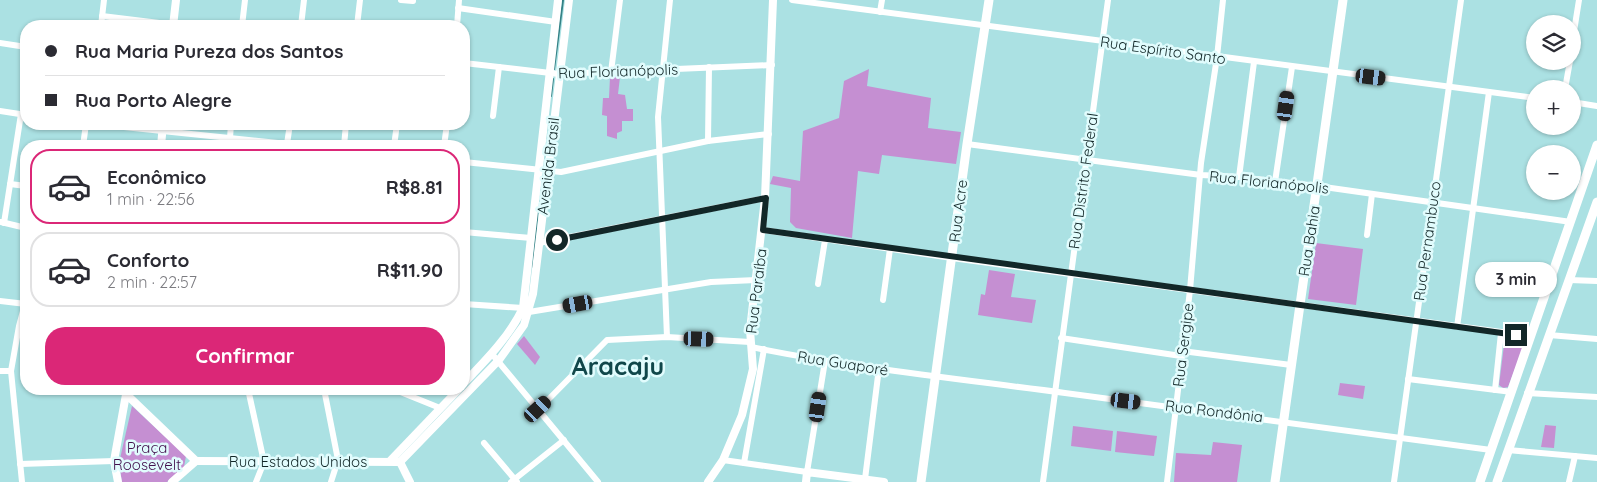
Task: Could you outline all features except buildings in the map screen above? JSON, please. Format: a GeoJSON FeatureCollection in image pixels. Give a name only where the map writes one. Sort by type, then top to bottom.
{"type":"FeatureCollection","features":[{"type":"Feature","properties":{"kind":"main road","name":"Rua Acre"},"geometry":{"type":"LineString","coordinates":[[921,482],[967,144],[989,0]]}},
{"type":"Feature","properties":{"kind":"main road","name":"Rua Bahia"},"geometry":{"type":"LineString","coordinates":[[1275,482],[1343,0]]}},
{"type":"Feature","properties":{"kind":"main road"},"geometry":{"type":"LineString","coordinates":[[1480,482],[1597,145]]}},
{"type":"Feature","properties":{"kind":"main road"},"geometry":{"type":"LineString","coordinates":[[1497,482],[1527,393],[1569,280],[1594,221],[1597,202]]}},
{"type":"Feature","properties":{"kind":"street"},"geometry":{"type":"LineString","coordinates":[[102,20],[104,0]]}},
{"type":"Feature","properties":{"kind":"street"},"geometry":{"type":"LineString","coordinates":[[174,20],[176,0]]}},
{"type":"Feature","properties":{"kind":"street"},"geometry":{"type":"LineString","coordinates":[[243,20],[245,0]]}},
{"type":"Feature","properties":{"kind":"street"},"geometry":{"type":"LineString","coordinates":[[302,20],[304,0]]}},
{"type":"Feature","properties":{"kind":"street"},"geometry":{"type":"LineString","coordinates":[[358,20],[360,0]]}},
{"type":"Feature","properties":{"kind":"street"},"geometry":{"type":"LineString","coordinates":[[401,0],[413,1]]}},
{"type":"Feature","properties":{"kind":"street"},"geometry":{"type":"LineString","coordinates":[[457,20],[459,0]]}},
{"type":"Feature","properties":{"kind":"street","name":"Avenida Brasil"},"geometry":{"type":"LineString","coordinates":[[470,377],[492,354],[526,310],[537,170],[558,0]]}},
{"type":"Feature","properties":{"kind":"street","name":"Avenida Brasil"},"geometry":{"type":"LineString","coordinates":[[470,390],[499,360],[524,325],[539,243],[569,0]]}},
{"type":"Feature","properties":{"kind":"street"},"geometry":{"type":"LineString","coordinates":[[611,72],[620,0]]}},
{"type":"Feature","properties":{"kind":"street"},"geometry":{"type":"LineString","coordinates":[[667,337],[663,220],[658,153],[662,69],[670,0]]}},
{"type":"Feature","properties":{"kind":"street","name":"Rua Paraíba"},"geometry":{"type":"LineString","coordinates":[[708,482],[723,460],[742,415],[753,369],[750,344],[766,198],[773,0]]}},
{"type":"Feature","properties":{"kind":"street","name":"Rua Espírito Santo"},"geometry":{"type":"LineString","coordinates":[[792,0],[1526,97]]}},
{"type":"Feature","properties":{"kind":"street"},"geometry":{"type":"LineString","coordinates":[[880,12],[882,0]]}},
{"type":"Feature","properties":{"kind":"street","name":"Rua Distrito Federal"},"geometry":{"type":"LineString","coordinates":[[1043,482],[1108,0]]}},
{"type":"Feature","properties":{"kind":"street","name":"Rua Sergipe"},"geometry":{"type":"LineString","coordinates":[[1167,482],[1190,290],[1201,175],[1223,0]]}},
{"type":"Feature","properties":{"kind":"street","name":"Rua Pernambuco"},"geometry":{"type":"LineString","coordinates":[[1394,482],[1461,0]]}},
{"type":"Feature","properties":{"kind":"street"},"geometry":{"type":"LineString","coordinates":[[1577,15],[1579,0]]}},
{"type":"Feature","properties":{"kind":"street"},"geometry":{"type":"LineString","coordinates":[[458,8],[556,22]]}},
{"type":"Feature","properties":{"kind":"street"},"geometry":{"type":"LineString","coordinates":[[102,16],[130,20]]}},
{"type":"Feature","properties":{"kind":"street"},"geometry":{"type":"LineString","coordinates":[[0,43],[20,46]]}},
{"type":"Feature","properties":{"kind":"street"},"geometry":{"type":"LineString","coordinates":[[1240,177],[1254,62]]}},
{"type":"Feature","properties":{"kind":"street","name":"Rua Florianópolis"},"geometry":{"type":"LineString","coordinates":[[470,64],[559,74],[772,65]]}},
{"type":"Feature","properties":{"kind":"street"},"geometry":{"type":"LineString","coordinates":[[493,116],[498,67]]}},
{"type":"Feature","properties":{"kind":"street"},"geometry":{"type":"LineString","coordinates":[[708,141],[709,67]]}},
{"type":"Feature","properties":{"kind":"street"},"geometry":{"type":"LineString","coordinates":[[1275,182],[1292,67]]}},
{"type":"Feature","properties":{"kind":"street"},"geometry":{"type":"LineString","coordinates":[[1457,327],[1489,92]]}},
{"type":"Feature","properties":{"kind":"street"},"geometry":{"type":"LineString","coordinates":[[1581,103],[1597,106]]}},
{"type":"Feature","properties":{"kind":"street"},"geometry":{"type":"LineString","coordinates":[[0,111],[20,114]]}},
{"type":"Feature","properties":{"kind":"street"},"geometry":{"type":"LineString","coordinates":[[20,227],[2,223],[21,130]]}},
{"type":"Feature","properties":{"kind":"street"},"geometry":{"type":"LineString","coordinates":[[181,130],[249,140]]}},
{"type":"Feature","properties":{"kind":"street"},"geometry":{"type":"LineString","coordinates":[[230,138],[231,130]]}},
{"type":"Feature","properties":{"kind":"street"},"geometry":{"type":"LineString","coordinates":[[470,163],[547,171],[571,171],[708,141],[769,134]]}},
{"type":"Feature","properties":{"kind":"street","name":"Rua Florianópolis"},"geometry":{"type":"LineString","coordinates":[[967,144],[1086,158],[1201,175],[1240,177],[1317,186],[1571,222]]}},
{"type":"Feature","properties":{"kind":"street"},"geometry":{"type":"LineString","coordinates":[[10,184],[20,185]]}},
{"type":"Feature","properties":{"kind":"street"},"geometry":{"type":"LineString","coordinates":[[1367,235],[1372,194]]}},
{"type":"Feature","properties":{"kind":"street"},"geometry":{"type":"LineString","coordinates":[[539,243],[663,220],[766,198]]}},
{"type":"Feature","properties":{"kind":"street"},"geometry":{"type":"LineString","coordinates":[[763,230],[1299,306],[1531,336]]}},
{"type":"Feature","properties":{"kind":"street"},"geometry":{"type":"LineString","coordinates":[[470,233],[531,238]]}},
{"type":"Feature","properties":{"kind":"street"},"geometry":{"type":"LineString","coordinates":[[818,284],[825,240]]}},
{"type":"Feature","properties":{"kind":"street"},"geometry":{"type":"LineString","coordinates":[[883,300],[890,249]]}},
{"type":"Feature","properties":{"kind":"street"},"geometry":{"type":"LineString","coordinates":[[470,305],[526,310],[664,291],[711,282],[756,280]]}},
{"type":"Feature","properties":{"kind":"street"},"geometry":{"type":"LineString","coordinates":[[1569,280],[1597,281]]}},
{"type":"Feature","properties":{"kind":"street"},"geometry":{"type":"LineString","coordinates":[[0,301],[20,302]]}},
{"type":"Feature","properties":{"kind":"street"},"geometry":{"type":"LineString","coordinates":[[20,330],[11,371],[22,482]]}},
{"type":"Feature","properties":{"kind":"street"},"geometry":{"type":"LineString","coordinates":[[1495,390],[1501,333]]}},
{"type":"Feature","properties":{"kind":"street"},"geometry":{"type":"LineString","coordinates":[[1549,335],[1597,339]]}},
{"type":"Feature","properties":{"kind":"street","name":"Rua Guaporé"},"geometry":{"type":"LineString","coordinates":[[538,409],[603,342],[611,339],[667,337],[750,344],[764,349],[825,361],[936,376]]}},
{"type":"Feature","properties":{"kind":"street"},"geometry":{"type":"LineString","coordinates":[[1061,338],[1291,366]]}},
{"type":"Feature","properties":{"kind":"street","name":"Rua Paraíba"},"geometry":{"type":"LineString","coordinates":[[744,463],[764,349]]}},
{"type":"Feature","properties":{"kind":"street"},"geometry":{"type":"LineString","coordinates":[[492,354],[499,360],[598,482]]}},
{"type":"Feature","properties":{"kind":"street"},"geometry":{"type":"LineString","coordinates":[[806,482],[825,361]]}},
{"type":"Feature","properties":{"kind":"street"},"geometry":{"type":"LineString","coordinates":[[865,479],[879,368]]}},
{"type":"Feature","properties":{"kind":"street"},"geometry":{"type":"LineString","coordinates":[[0,370],[11,371]]}},
{"type":"Feature","properties":{"kind":"street","name":"Rua Rondônia"},"geometry":{"type":"LineString","coordinates":[[936,376],[1283,420],[1491,450]]}},
{"type":"Feature","properties":{"kind":"street"},"geometry":{"type":"LineString","coordinates":[[1408,379],[1512,392]]}},
{"type":"Feature","properties":{"kind":"street"},"geometry":{"type":"LineString","coordinates":[[1527,393],[1597,398]]}},
{"type":"Feature","properties":{"kind":"street"},"geometry":{"type":"LineString","coordinates":[[118,482],[114,461],[124,395]]}},
{"type":"Feature","properties":{"kind":"street"},"geometry":{"type":"LineString","coordinates":[[129,395],[196,461],[172,482]]}},
{"type":"Feature","properties":{"kind":"street"},"geometry":{"type":"LineString","coordinates":[[249,395],[264,462],[256,482]]}},
{"type":"Feature","properties":{"kind":"street"},"geometry":{"type":"LineString","coordinates":[[325,395],[338,460],[331,482]]}},
{"type":"Feature","properties":{"kind":"street"},"geometry":{"type":"LineString","coordinates":[[408,395],[440,408]]}},
{"type":"Feature","properties":{"kind":"street"},"geometry":{"type":"LineString","coordinates":[[390,461],[453,395]]}},
{"type":"Feature","properties":{"kind":"street","name":"Avenida Brasil"},"geometry":{"type":"LineString","coordinates":[[400,462],[465,395]]}},
{"type":"Feature","properties":{"kind":"street"},"geometry":{"type":"LineString","coordinates":[[484,443],[514,481],[564,440]]}},
{"type":"Feature","properties":{"kind":"street"},"geometry":{"type":"LineString","coordinates":[[1508,450],[1597,458]]}},
{"type":"Feature","properties":{"kind":"street"},"geometry":{"type":"LineString","coordinates":[[1569,482],[1576,456]]}},
{"type":"Feature","properties":{"kind":"street","name":"Rua Estados Unidos"},"geometry":{"type":"LineString","coordinates":[[196,461],[338,460],[400,462]]}},
{"type":"Feature","properties":{"kind":"street"},"geometry":{"type":"LineString","coordinates":[[723,460],[884,482]]}},
{"type":"Feature","properties":{"kind":"street"},"geometry":{"type":"LineString","coordinates":[[20,464],[114,461]]}},
{"type":"Feature","properties":{"kind":"street"},"geometry":{"type":"LineString","coordinates":[[400,462],[410,482]]}},
{"type":"Feature","properties":{"kind":"green space"},"geometry":{"type":"Polygon","coordinates":[[[869,69],[867,86],[931,98],[928,128],[961,132],[956,164],[882,155],[879,174],[858,171],[852,238],[796,228],[790,222],[791,188],[770,184],[773,176],[800,181],[803,131],[839,118],[844,81],[869,69]]]}},
{"type":"Feature","properties":{"kind":"green space"},"geometry":{"type":"Polygon","coordinates":[[[610,77],[620,77],[618,94],[625,95],[627,109],[633,109],[633,121],[622,121],[622,131],[617,133],[617,139],[607,136],[607,116],[602,115],[603,98],[609,98],[610,77]]]}},
{"type":"Feature","properties":{"kind":"green space"},"geometry":{"type":"Polygon","coordinates":[[[1316,243],[1363,249],[1356,305],[1308,299],[1316,243]]]}},
{"type":"Feature","properties":{"kind":"green space"},"geometry":{"type":"Polygon","coordinates":[[[989,270],[1015,274],[1011,297],[1036,300],[1032,323],[978,315],[981,294],[985,295],[989,270]]]}},
{"type":"Feature","properties":{"kind":"green space"},"geometry":{"type":"Polygon","coordinates":[[[524,336],[540,357],[535,365],[517,344],[524,336]]]}},
{"type":"Feature","properties":{"kind":"green space"},"geometry":{"type":"Polygon","coordinates":[[[1505,337],[1526,340],[1508,387],[1503,388],[1499,385],[1505,337]]]}},
{"type":"Feature","properties":{"kind":"green space"},"geometry":{"type":"Polygon","coordinates":[[[1340,383],[1365,386],[1363,399],[1338,395],[1340,383]]]}},
{"type":"Feature","properties":{"kind":"green space","name":"Praça Roosevelt"},"geometry":{"type":"Polygon","coordinates":[[[132,406],[186,456],[184,467],[167,482],[122,482],[119,463],[132,406]]]}},
{"type":"Feature","properties":{"kind":"green space"},"geometry":{"type":"Polygon","coordinates":[[[1545,425],[1556,426],[1554,448],[1541,447],[1545,425]]]}},
{"type":"Feature","properties":{"kind":"green space"},"geometry":{"type":"Polygon","coordinates":[[[1073,426],[1113,431],[1111,451],[1071,446],[1073,426]]]}},
{"type":"Feature","properties":{"kind":"green space"},"geometry":{"type":"Polygon","coordinates":[[[1117,431],[1157,436],[1154,456],[1115,452],[1117,431]]]}},
{"type":"Feature","properties":{"kind":"green space"},"geometry":{"type":"Polygon","coordinates":[[[1213,442],[1242,445],[1237,482],[1174,482],[1176,453],[1211,455],[1213,442]]]}},
{"type":"Feature","properties":{"kind":"waterway"},"geometry":{"type":"LineString","coordinates":[[554,69],[563,0]]}},
{"type":"Feature","properties":{"kind":"waterway"},"geometry":{"type":"LineString","coordinates":[[551,96],[553,79]]}},
{"type":"Feature","properties":{"kind":"waterway"},"geometry":{"type":"LineString","coordinates":[[533,267],[538,207]]}},
{"type":"Feature","properties":{"kind":"district","name":"Aracaju"},"geometry":{"type":"Point","coordinates":[618,365]}},
{"type":"Feature","properties":{"kind":"route"},"geometry":{"type":"LineString","coordinates":[[557,240],[766,198],[763,230],[952,258],[1516,335]]}}]}
